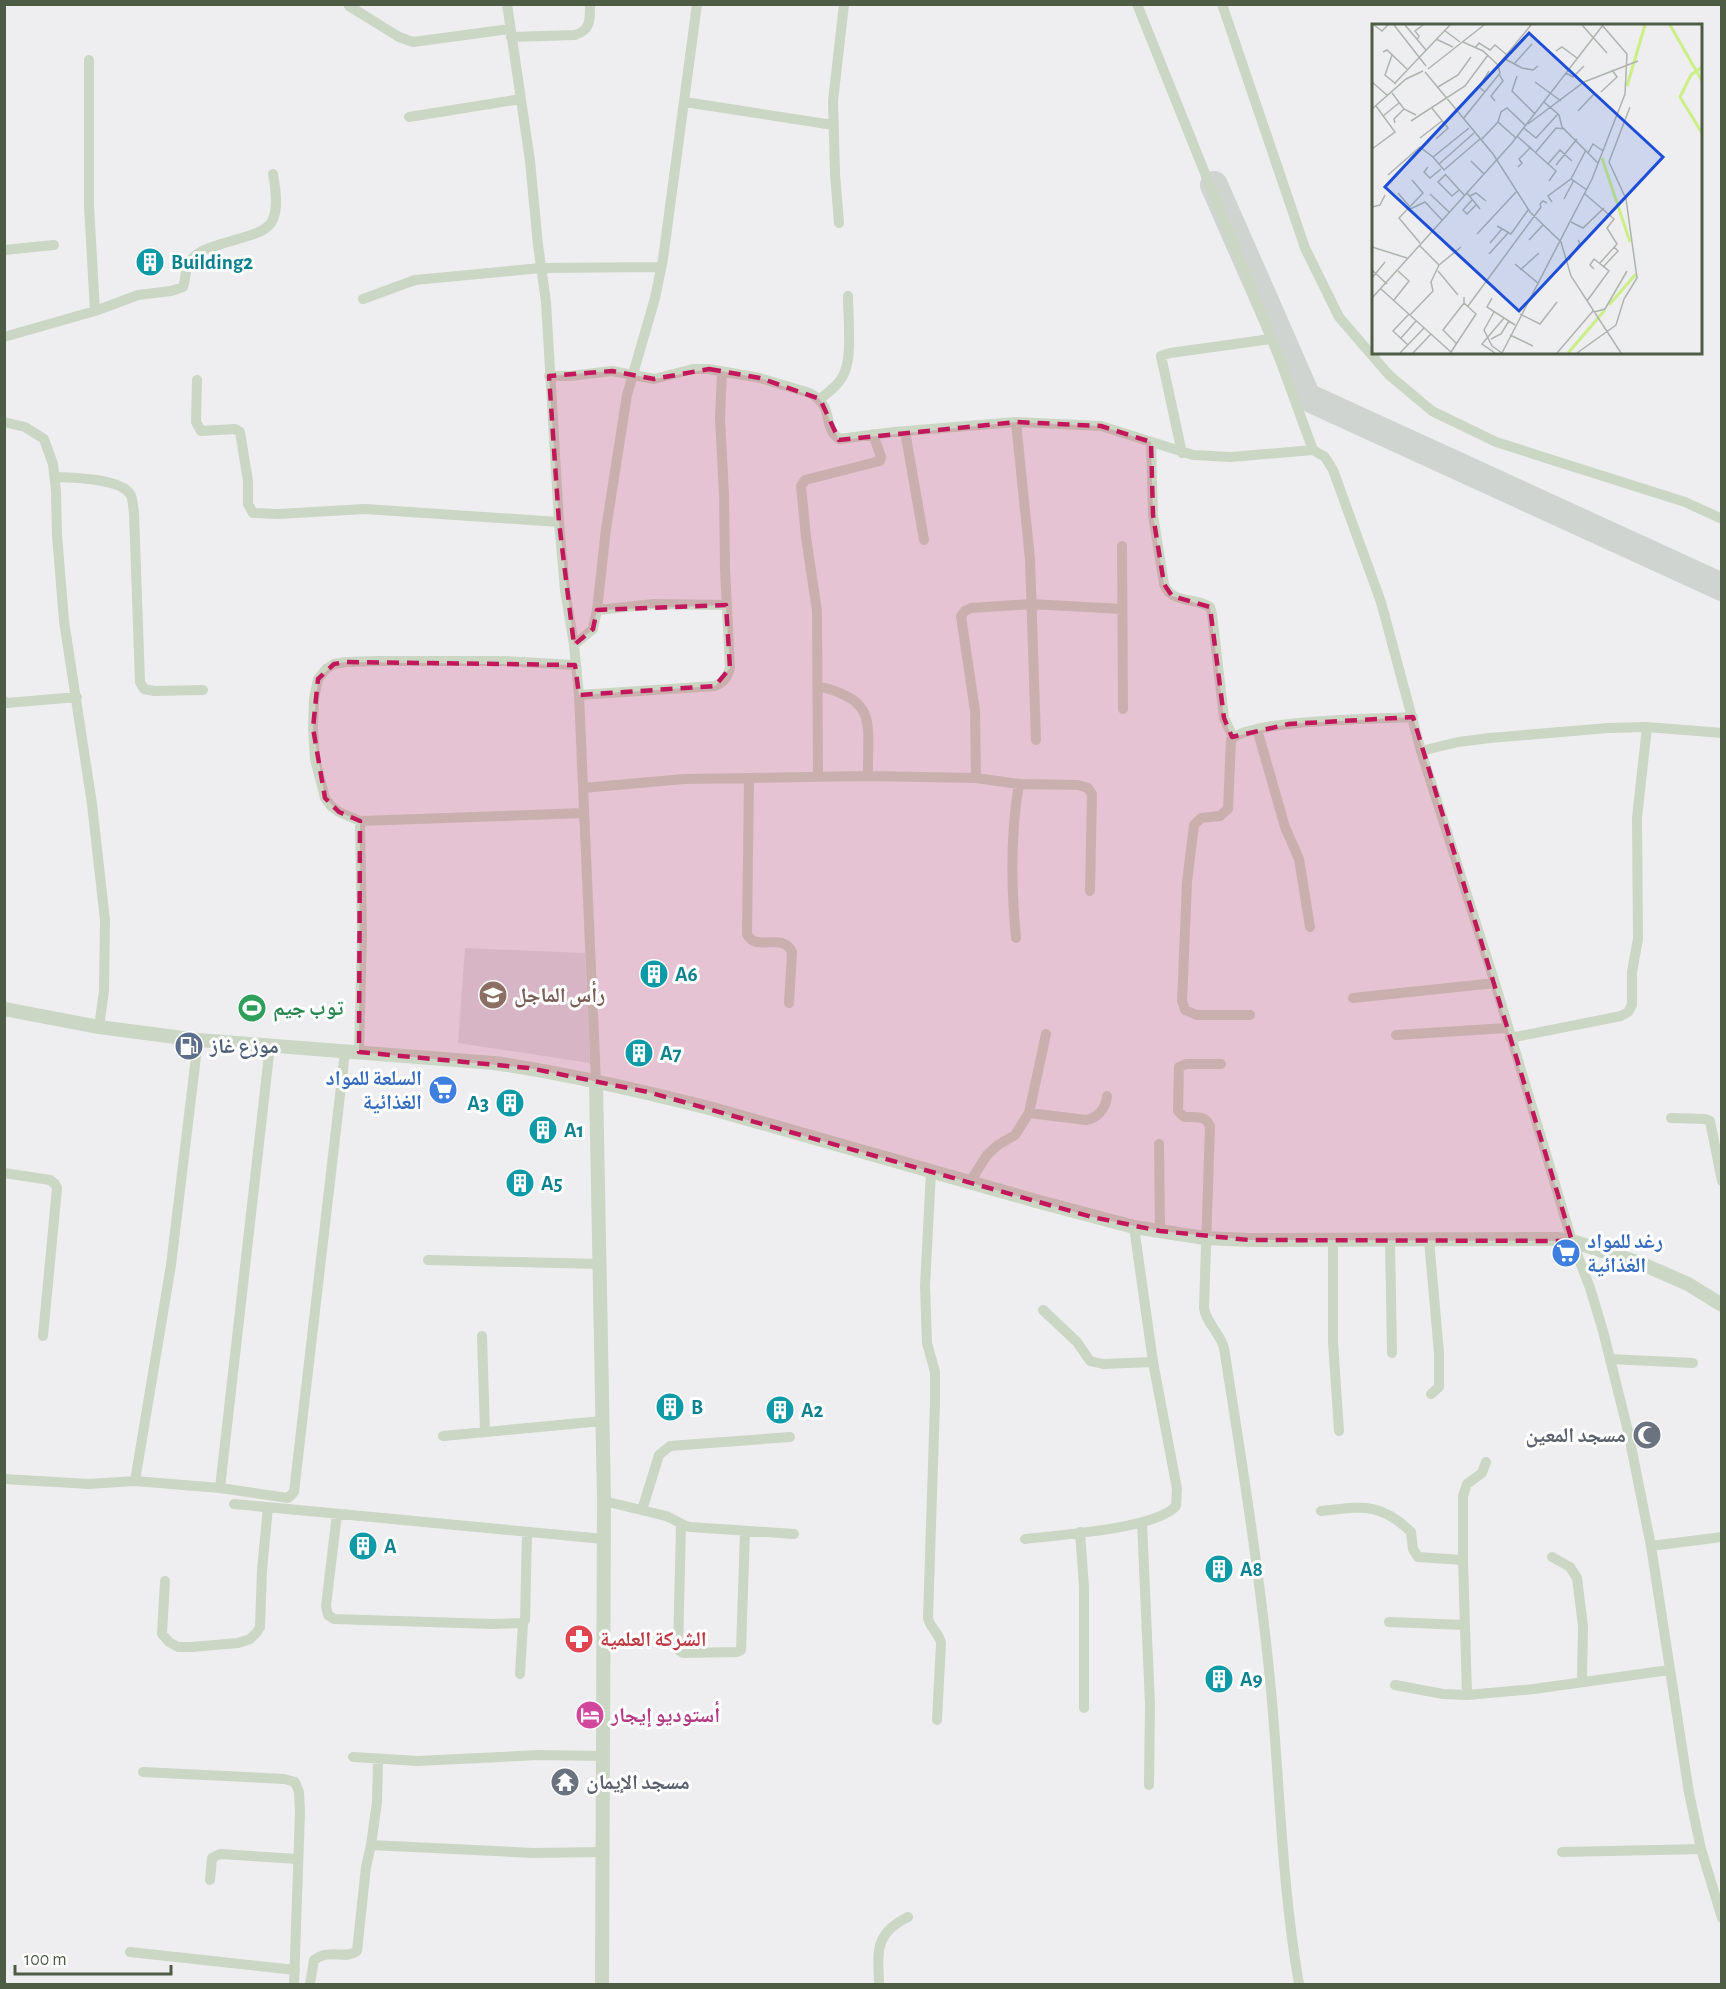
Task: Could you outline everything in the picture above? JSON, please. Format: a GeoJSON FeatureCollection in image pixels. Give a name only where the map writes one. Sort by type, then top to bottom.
{"type":"FeatureCollection","features":[{"type":"Feature","properties":{"kind":"street"},"geometry":{"type":"LineString","coordinates":[[507,4],[530,161],[546,302],[559,522],[565,590],[579,695],[596,1082],[604,1501],[602,1984]]}},
{"type":"Feature","properties":{"kind":"street"},"geometry":{"type":"LineString","coordinates":[[349,6],[399,37],[413,42],[511,33],[575,35],[584,32],[590,24],[590,4]]}},
{"type":"Feature","properties":{"kind":"street"},"geometry":{"type":"LineString","coordinates":[[574,645],[593,629],[597,610],[606,530],[627,395],[661,267],[697,4]]}},
{"type":"Feature","properties":{"kind":"street"},"geometry":{"type":"LineString","coordinates":[[839,223],[833,101],[844,4]]}},
{"type":"Feature","properties":{"kind":"street"},"geometry":{"type":"LineString","coordinates":[[1137,4],[1313,450]]}},
{"type":"Feature","properties":{"kind":"street"},"geometry":{"type":"LineString","coordinates":[[1222,4],[1305,248],[1338,317],[1389,375],[1432,411],[1497,442],[1685,502],[1722,519]]}},
{"type":"Feature","properties":{"kind":"street"},"geometry":{"type":"LineString","coordinates":[[88,60],[89,195],[95,311]]}},
{"type":"Feature","properties":{"kind":"street"},"geometry":{"type":"LineString","coordinates":[[409,117],[521,99]]}},
{"type":"Feature","properties":{"kind":"street"},"geometry":{"type":"LineString","coordinates":[[684,102],[833,125]]}},
{"type":"Feature","properties":{"kind":"street"},"geometry":{"type":"LineString","coordinates":[[4,337],[95,311],[138,295],[171,291],[183,287],[187,266],[192,258],[204,249],[267,229],[275,218],[277,209],[273,174]]}},
{"type":"Feature","properties":{"kind":"street"},"geometry":{"type":"LineString","coordinates":[[4,250],[54,245]]}},
{"type":"Feature","properties":{"kind":"street"},"geometry":{"type":"LineString","coordinates":[[363,299],[416,280],[541,268],[661,267]]}},
{"type":"Feature","properties":{"kind":"street"},"geometry":{"type":"LineString","coordinates":[[820,399],[835,386],[845,373],[848,362],[848,296]]}},
{"type":"Feature","properties":{"kind":"street"},"geometry":{"type":"LineString","coordinates":[[1182,453],[1161,356],[1170,352],[1271,339]]}},
{"type":"Feature","properties":{"kind":"street"},"geometry":{"type":"LineString","coordinates":[[549,375],[570,376],[612,371],[654,379],[693,369],[723,371],[760,378],[810,393],[820,399],[825,405],[832,431],[839,439],[1016,422],[1101,426],[1193,455],[1231,457],[1313,450],[1325,456],[1338,484],[1381,602],[1421,751],[1495,983],[1572,1241],[1590,1288],[1610,1359],[1628,1431],[1651,1546],[1689,1793],[1701,1849],[1722,1918]]}},
{"type":"Feature","properties":{"kind":"street"},"geometry":{"type":"LineString","coordinates":[[579,695],[706,687],[722,683],[728,677],[730,668],[720,418],[723,371]]}},
{"type":"Feature","properties":{"kind":"street"},"geometry":{"type":"LineString","coordinates":[[197,380],[196,422],[201,431],[235,429],[240,432],[248,482],[248,504],[253,513],[258,515],[365,509],[559,522]]}},
{"type":"Feature","properties":{"kind":"street"},"geometry":{"type":"LineString","coordinates":[[4,422],[25,427],[44,439],[53,464],[64,621],[93,804],[105,920],[104,991],[99,1027]]}},
{"type":"Feature","properties":{"kind":"street"},"geometry":{"type":"LineString","coordinates":[[1016,422],[1029,550],[1036,740]]}},
{"type":"Feature","properties":{"kind":"street"},"geometry":{"type":"LineString","coordinates":[[905,431],[924,540]]}},
{"type":"Feature","properties":{"kind":"street"},"geometry":{"type":"LineString","coordinates":[[818,777],[817,611],[801,486],[806,480],[880,461],[881,457],[873,434]]}},
{"type":"Feature","properties":{"kind":"street"},"geometry":{"type":"LineString","coordinates":[[1151,442],[1153,515],[1164,584],[1172,596],[1210,607],[1224,718],[1233,737]]}},
{"type":"Feature","properties":{"kind":"street"},"geometry":{"type":"LineString","coordinates":[[55,477],[106,482],[122,487],[130,494],[135,513],[140,682],[144,689],[154,691],[204,690]]}},
{"type":"Feature","properties":{"kind":"street"},"geometry":{"type":"LineString","coordinates":[[1122,546],[1123,710]]}},
{"type":"Feature","properties":{"kind":"street"},"geometry":{"type":"LineString","coordinates":[[597,610],[654,604],[726,605]]}},
{"type":"Feature","properties":{"kind":"street"},"geometry":{"type":"LineString","coordinates":[[976,778],[975,711],[961,616],[965,610],[1031,604],[1122,609]]}},
{"type":"Feature","properties":{"kind":"street"},"geometry":{"type":"LineString","coordinates":[[576,665],[504,661],[377,661],[334,664],[326,669],[318,679],[312,728],[315,759],[325,798],[339,812],[360,821],[584,813]]}},
{"type":"Feature","properties":{"kind":"street"},"geometry":{"type":"LineString","coordinates":[[818,686],[838,691],[854,699],[867,715],[868,776]]}},
{"type":"Feature","properties":{"kind":"street"},"geometry":{"type":"LineString","coordinates":[[4,701],[7,703],[76,696]]}},
{"type":"Feature","properties":{"kind":"street"},"geometry":{"type":"LineString","coordinates":[[1250,1015],[1197,1016],[1185,1010],[1182,1001],[1187,882],[1194,825],[1201,818],[1220,816],[1228,809],[1230,744],[1233,737],[1244,732],[1289,724],[1413,717]]}},
{"type":"Feature","properties":{"kind":"street"},"geometry":{"type":"LineString","coordinates":[[1421,751],[1458,742],[1490,738],[1647,727],[1722,733]]}},
{"type":"Feature","properties":{"kind":"street"},"geometry":{"type":"LineString","coordinates":[[1396,1035],[1509,1033],[1621,1016],[1628,1012],[1632,1005],[1632,972],[1638,939],[1637,818],[1647,727]]}},
{"type":"Feature","properties":{"kind":"street"},"geometry":{"type":"LineString","coordinates":[[1257,729],[1285,827],[1299,859],[1310,927]]}},
{"type":"Feature","properties":{"kind":"street"},"geometry":{"type":"LineString","coordinates":[[583,788],[684,779],[868,776],[976,778],[1019,784],[1078,785],[1088,788],[1092,794],[1090,891]]}},
{"type":"Feature","properties":{"kind":"street"},"geometry":{"type":"LineString","coordinates":[[749,779],[747,934],[749,940],[754,942],[779,942],[790,947],[792,952],[789,1003]]}},
{"type":"Feature","properties":{"kind":"street"},"geometry":{"type":"LineString","coordinates":[[1016,938],[1012,838],[1019,784]]}},
{"type":"Feature","properties":{"kind":"street"},"geometry":{"type":"LineString","coordinates":[[4,1479],[89,1484],[135,1481],[220,1488],[288,1498],[294,1492],[352,1052],[362,936],[360,821]]}},
{"type":"Feature","properties":{"kind":"street"},"geometry":{"type":"LineString","coordinates":[[1353,998],[1495,983]]}},
{"type":"Feature","properties":{"kind":"street"},"geometry":{"type":"LineString","coordinates":[[4,1009],[99,1027],[198,1041],[494,1063],[529,1068],[709,1108],[1081,1214],[1134,1227],[1205,1238],[1249,1240],[1513,1238],[1572,1241],[1613,1253],[1670,1276],[1722,1305]]}},
{"type":"Feature","properties":{"kind":"street"},"geometry":{"type":"LineString","coordinates":[[970,1182],[987,1155],[1015,1135],[1029,1113],[1046,1034]]}},
{"type":"Feature","properties":{"kind":"street"},"geometry":{"type":"LineString","coordinates":[[135,1481],[171,1265],[198,1041]]}},
{"type":"Feature","properties":{"kind":"street"},"geometry":{"type":"LineString","coordinates":[[220,1488],[270,1046]]}},
{"type":"Feature","properties":{"kind":"street"},"geometry":{"type":"LineString","coordinates":[[1221,1064],[1182,1065],[1179,1070],[1180,1115],[1204,1118],[1210,1126],[1205,1238],[1205,1314],[1220,1336],[1224,1348],[1256,1557],[1299,1984]]}},
{"type":"Feature","properties":{"kind":"street"},"geometry":{"type":"LineString","coordinates":[[1029,1113],[1092,1119],[1101,1112],[1107,1096]]}},
{"type":"Feature","properties":{"kind":"street"},"geometry":{"type":"LineString","coordinates":[[1671,1118],[1710,1121],[1722,1181]]}},
{"type":"Feature","properties":{"kind":"street"},"geometry":{"type":"LineString","coordinates":[[1159,1144],[1160,1231]]}},
{"type":"Feature","properties":{"kind":"street"},"geometry":{"type":"LineString","coordinates":[[931,1171],[926,1308],[927,1343],[935,1372],[935,1402],[928,1618],[941,1643],[937,1720]]}},
{"type":"Feature","properties":{"kind":"street"},"geometry":{"type":"LineString","coordinates":[[4,1173],[50,1180],[57,1188],[43,1336]]}},
{"type":"Feature","properties":{"kind":"street"},"geometry":{"type":"LineString","coordinates":[[1025,1539],[1142,1522],[1171,1511],[1176,1506],[1178,1498],[1153,1362],[1134,1227]]}},
{"type":"Feature","properties":{"kind":"street"},"geometry":{"type":"LineString","coordinates":[[1390,1239],[1392,1353]]}},
{"type":"Feature","properties":{"kind":"street"},"geometry":{"type":"LineString","coordinates":[[1333,1240],[1333,1342],[1339,1431]]}},
{"type":"Feature","properties":{"kind":"street"},"geometry":{"type":"LineString","coordinates":[[1429,1240],[1439,1364],[1439,1386],[1431,1394]]}},
{"type":"Feature","properties":{"kind":"street"},"geometry":{"type":"LineString","coordinates":[[428,1260],[599,1264]]}},
{"type":"Feature","properties":{"kind":"street"},"geometry":{"type":"LineString","coordinates":[[1042,1310],[1077,1342],[1090,1361],[1103,1364],[1153,1362]]}},
{"type":"Feature","properties":{"kind":"street"},"geometry":{"type":"LineString","coordinates":[[482,1336],[485,1432]]}},
{"type":"Feature","properties":{"kind":"street"},"geometry":{"type":"LineString","coordinates":[[1610,1359],[1693,1363]]}},
{"type":"Feature","properties":{"kind":"street"},"geometry":{"type":"LineString","coordinates":[[443,1436],[602,1421]]}},
{"type":"Feature","properties":{"kind":"street"},"geometry":{"type":"LineString","coordinates":[[642,1510],[659,1455],[670,1446],[790,1437]]}},
{"type":"Feature","properties":{"kind":"street"},"geometry":{"type":"LineString","coordinates":[[1467,1695],[1463,1560],[1465,1488],[1482,1473],[1486,1462]]}},
{"type":"Feature","properties":{"kind":"street"},"geometry":{"type":"LineString","coordinates":[[604,1501],[674,1519],[681,1525],[794,1534]]}},
{"type":"Feature","properties":{"kind":"street"},"geometry":{"type":"LineString","coordinates":[[234,1504],[604,1539]]}},
{"type":"Feature","properties":{"kind":"street"},"geometry":{"type":"LineString","coordinates":[[165,1581],[162,1634],[169,1642],[178,1647],[192,1647],[238,1643],[250,1639],[260,1627],[268,1507]]}},
{"type":"Feature","properties":{"kind":"street"},"geometry":{"type":"LineString","coordinates":[[1321,1511],[1369,1507],[1378,1509],[1411,1532],[1413,1549],[1418,1557],[1463,1560]]}},
{"type":"Feature","properties":{"kind":"street"},"geometry":{"type":"LineString","coordinates":[[337,1514],[326,1606],[330,1617],[493,1624],[523,1623]]}},
{"type":"Feature","properties":{"kind":"street"},"geometry":{"type":"LineString","coordinates":[[1142,1522],[1150,1704],[1149,1785]]}},
{"type":"Feature","properties":{"kind":"street"},"geometry":{"type":"LineString","coordinates":[[681,1525],[678,1650],[683,1653],[741,1650],[745,1531]]}},
{"type":"Feature","properties":{"kind":"street"},"geometry":{"type":"LineString","coordinates":[[1080,1532],[1084,1587],[1083,1708]]}},
{"type":"Feature","properties":{"kind":"street"},"geometry":{"type":"LineString","coordinates":[[520,1674],[525,1620],[527,1533]]}},
{"type":"Feature","properties":{"kind":"street"},"geometry":{"type":"LineString","coordinates":[[1651,1546],[1722,1537]]}},
{"type":"Feature","properties":{"kind":"street"},"geometry":{"type":"LineString","coordinates":[[1552,1557],[1570,1567],[1577,1578],[1583,1626],[1582,1681]]}},
{"type":"Feature","properties":{"kind":"street"},"geometry":{"type":"LineString","coordinates":[[1389,1622],[1465,1624]]}},
{"type":"Feature","properties":{"kind":"street"},"geometry":{"type":"LineString","coordinates":[[1395,1685],[1443,1694],[1467,1695],[1534,1689],[1669,1670]]}},
{"type":"Feature","properties":{"kind":"street"},"geometry":{"type":"LineString","coordinates":[[353,1757],[418,1761],[539,1755],[604,1756]]}},
{"type":"Feature","properties":{"kind":"street"},"geometry":{"type":"LineString","coordinates":[[310,1984],[314,1960],[328,1953],[353,1954],[357,1951],[366,1867],[377,1802],[378,1760]]}},
{"type":"Feature","properties":{"kind":"street"},"geometry":{"type":"LineString","coordinates":[[143,1772],[292,1780],[299,1792],[294,1984]]}},
{"type":"Feature","properties":{"kind":"street"},"geometry":{"type":"LineString","coordinates":[[371,1845],[533,1853],[603,1852]]}},
{"type":"Feature","properties":{"kind":"street"},"geometry":{"type":"LineString","coordinates":[[1562,1852],[1701,1849]]}},
{"type":"Feature","properties":{"kind":"street"},"geometry":{"type":"LineString","coordinates":[[210,1880],[212,1858],[220,1854],[298,1859]]}},
{"type":"Feature","properties":{"kind":"street"},"geometry":{"type":"LineString","coordinates":[[879,1984],[878,1959],[885,1933],[892,1925],[908,1917]]}},
{"type":"Feature","properties":{"kind":"street"},"geometry":{"type":"LineString","coordinates":[[130,1952],[295,1970]]}},
{"type":"Feature","properties":{"kind":"highlighted area"},"geometry":{"type":"Polygon","coordinates":[[[709,369],[760,378],[820,399],[839,440],[1016,422],[1101,426],[1151,442],[1153,515],[1164,584],[1172,596],[1210,607],[1224,718],[1232,737],[1289,724],[1413,717],[1572,1241],[1249,1240],[1160,1231],[1092,1217],[648,1092],[529,1068],[359,1052],[360,821],[339,812],[325,798],[313,728],[318,679],[334,664],[346,662],[575,665],[579,695],[715,686],[730,668],[726,605],[597,610],[593,629],[574,645],[559,522],[549,376],[612,371],[654,379],[709,369]]]}},
{"type":"Feature","properties":{"kind":"shaded area"},"geometry":{"type":"Polygon","coordinates":[[[465,948],[585,953],[590,1063],[458,1043],[465,948]]]}},
{"type":"Feature","properties":{"kind":"taxiway"},"geometry":{"type":"LineString","coordinates":[[1214,185],[1307,397],[1722,587]]}},
{"type":"Feature","properties":{"kind":"place","name":"Building2"},"geometry":{"type":"Point","coordinates":[150,262]}},
{"type":"Feature","properties":{"kind":"place","name":"A6"},"geometry":{"type":"Point","coordinates":[654,974]}},
{"type":"Feature","properties":{"kind":"place","name":"رأس الماجل"},"geometry":{"type":"Point","coordinates":[493,995]}},
{"type":"Feature","properties":{"kind":"place","name":"توب جيم"},"geometry":{"type":"Point","coordinates":[252,1008]}},
{"type":"Feature","properties":{"kind":"place","name":"موزع غاز"},"geometry":{"type":"Point","coordinates":[189,1046]}},
{"type":"Feature","properties":{"kind":"place","name":"A7"},"geometry":{"type":"Point","coordinates":[639,1053]}},
{"type":"Feature","properties":{"kind":"place","name":"السلعة للمواد الغذائية"},"geometry":{"type":"Point","coordinates":[443,1090]}},
{"type":"Feature","properties":{"kind":"place","name":"A3"},"geometry":{"type":"Point","coordinates":[510,1103]}},
{"type":"Feature","properties":{"kind":"place","name":"A1"},"geometry":{"type":"Point","coordinates":[543,1130]}},
{"type":"Feature","properties":{"kind":"place","name":"A5"},"geometry":{"type":"Point","coordinates":[520,1183]}},
{"type":"Feature","properties":{"kind":"place","name":"رغد للمواد الغذائية"},"geometry":{"type":"Point","coordinates":[1566,1253]}},
{"type":"Feature","properties":{"kind":"place","name":"B"},"geometry":{"type":"Point","coordinates":[670,1407]}},
{"type":"Feature","properties":{"kind":"place","name":"A2"},"geometry":{"type":"Point","coordinates":[780,1410]}},
{"type":"Feature","properties":{"kind":"place","name":"مسجد المعين"},"geometry":{"type":"Point","coordinates":[1647,1435]}},
{"type":"Feature","properties":{"kind":"place","name":"A"},"geometry":{"type":"Point","coordinates":[363,1546]}},
{"type":"Feature","properties":{"kind":"place","name":"A8"},"geometry":{"type":"Point","coordinates":[1219,1569]}},
{"type":"Feature","properties":{"kind":"place","name":"الشركة العلمية"},"geometry":{"type":"Point","coordinates":[579,1639]}},
{"type":"Feature","properties":{"kind":"place","name":"A9"},"geometry":{"type":"Point","coordinates":[1219,1679]}},
{"type":"Feature","properties":{"kind":"place","name":"أستوديو إيجار"},"geometry":{"type":"Point","coordinates":[590,1715]}},
{"type":"Feature","properties":{"kind":"place","name":"مسجد الإيمان"},"geometry":{"type":"Point","coordinates":[565,1782]}}]}
